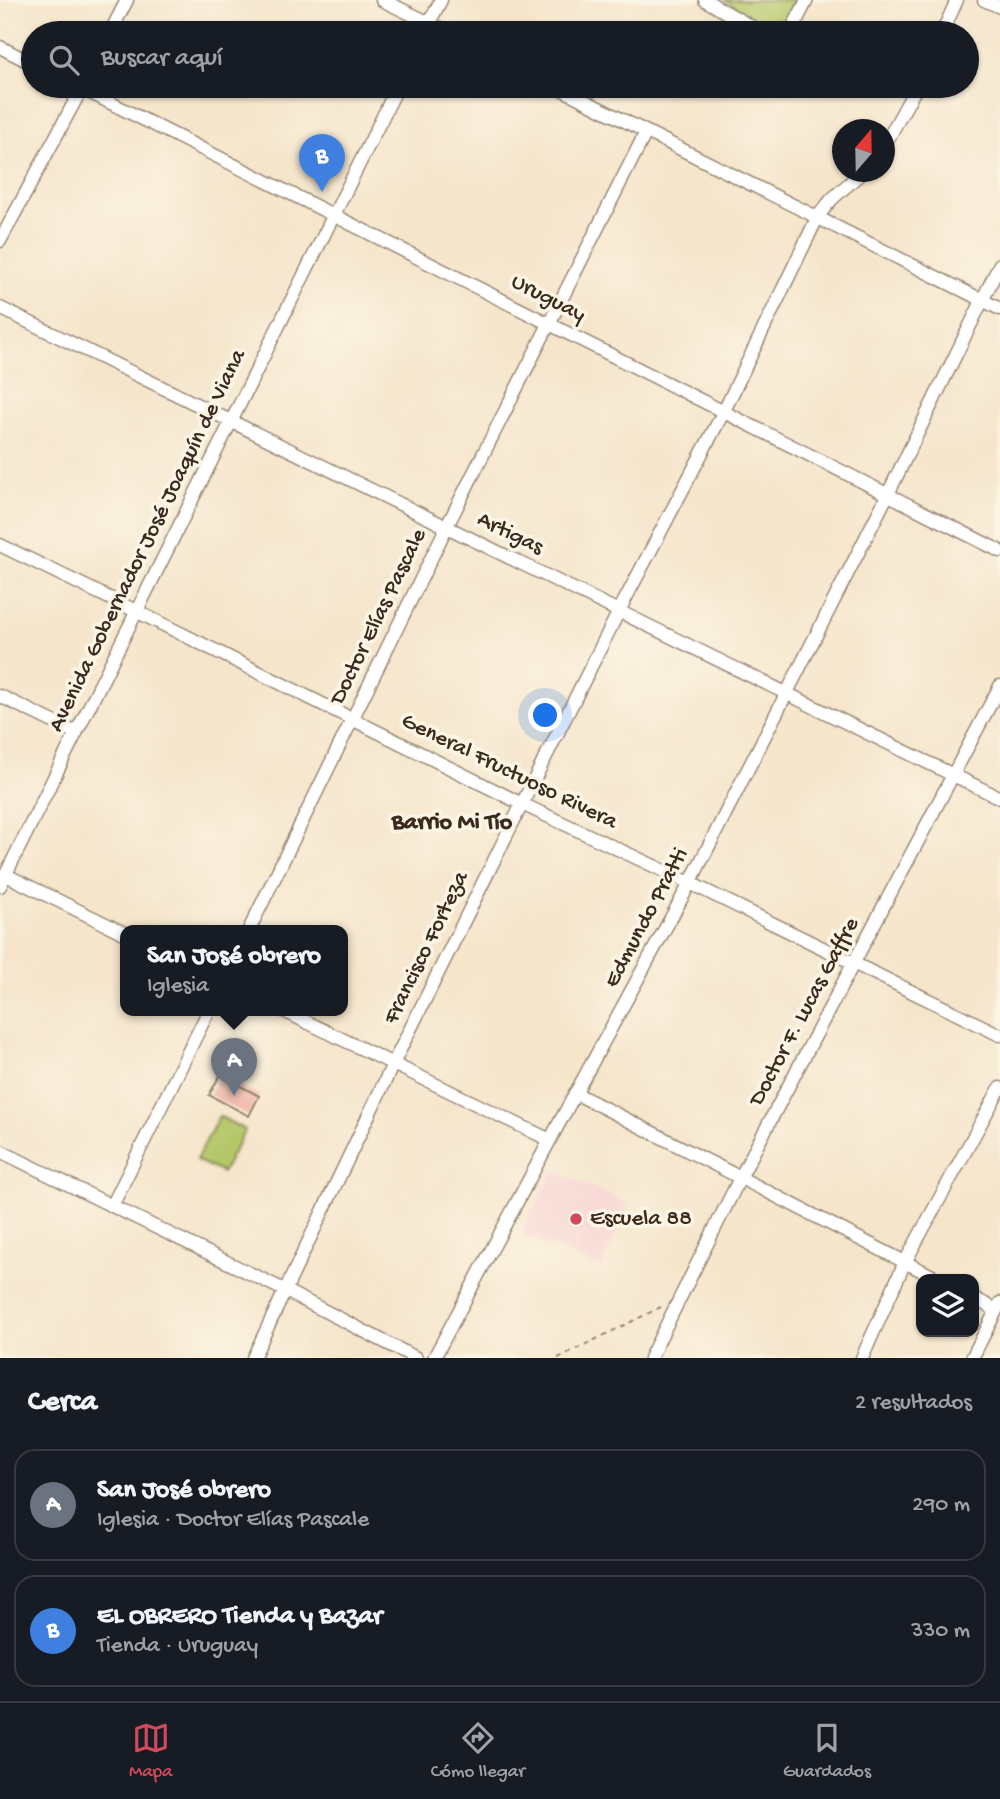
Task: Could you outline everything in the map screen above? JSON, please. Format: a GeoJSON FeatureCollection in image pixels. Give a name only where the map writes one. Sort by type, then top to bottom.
{"type":"FeatureCollection","features":[{"type":"Feature","properties":{"kind":"street"},"geometry":{"type":"LineString","coordinates":[[116,21],[127,0]]}},
{"type":"Feature","properties":{"kind":"street"},"geometry":{"type":"LineString","coordinates":[[382,0],[416,21]]}},
{"type":"Feature","properties":{"kind":"street"},"geometry":{"type":"LineString","coordinates":[[430,21],[441,0]]}},
{"type":"Feature","properties":{"kind":"street"},"geometry":{"type":"LineString","coordinates":[[705,0],[741,21]]}},
{"type":"Feature","properties":{"kind":"street"},"geometry":{"type":"LineString","coordinates":[[796,21],[807,0]]}},
{"type":"Feature","properties":{"kind":"street"},"geometry":{"type":"LineString","coordinates":[[947,21],[957,0]]}},
{"type":"Feature","properties":{"kind":"street"},"geometry":{"type":"LineString","coordinates":[[984,0],[1000,8]]}},
{"type":"Feature","properties":{"kind":"street"},"geometry":{"type":"LineString","coordinates":[[0,47],[21,58]]}},
{"type":"Feature","properties":{"kind":"street"},"geometry":{"type":"LineString","coordinates":[[0,241],[75,98]]}},
{"type":"Feature","properties":{"kind":"street","name":"Uruguay"},"geometry":{"type":"LineString","coordinates":[[103,98],[1000,551]]}},
{"type":"Feature","properties":{"kind":"street","name":"Avenida Gobernador José Joaquín de Viana"},"geometry":{"type":"LineString","coordinates":[[2,882],[392,98]]}},
{"type":"Feature","properties":{"kind":"street"},"geometry":{"type":"LineString","coordinates":[[579,98],[1000,309]]}},
{"type":"Feature","properties":{"kind":"street"},"geometry":{"type":"LineString","coordinates":[[895,126],[910,98]]}},
{"type":"Feature","properties":{"kind":"street","name":"Doctor Elías Pascale"},"geometry":{"type":"LineString","coordinates":[[251,925],[447,526],[646,132]]}},
{"type":"Feature","properties":{"kind":"street","name":"Francisco Forteza"},"geometry":{"type":"LineString","coordinates":[[253,1358],[393,1064],[619,611],[724,411],[818,216],[851,182]]}},
{"type":"Feature","properties":{"kind":"street","name":"Edmundo Pratti"},"geometry":{"type":"LineString","coordinates":[[434,1358],[691,883],[888,494],[1000,264]]}},
{"type":"Feature","properties":{"kind":"street","name":"Artigas"},"geometry":{"type":"LineString","coordinates":[[0,307],[1000,799]]}},
{"type":"Feature","properties":{"kind":"street","name":"General Fructuoso Rivera"},"geometry":{"type":"LineString","coordinates":[[0,545],[522,804],[691,883],[1000,1035]]}},
{"type":"Feature","properties":{"kind":"street","name":"Doctor F. Lucas Gaffre"},"geometry":{"type":"LineString","coordinates":[[650,1358],[741,1177],[1000,686]]}},
{"type":"Feature","properties":{"kind":"street"},"geometry":{"type":"LineString","coordinates":[[0,696],[76,733]]}},
{"type":"Feature","properties":{"kind":"street"},"geometry":{"type":"LineString","coordinates":[[2,882],[120,932]]}},
{"type":"Feature","properties":{"kind":"street"},"geometry":{"type":"LineString","coordinates":[[112,1206],[206,1016]]}},
{"type":"Feature","properties":{"kind":"street"},"geometry":{"type":"LineString","coordinates":[[294,1016],[550,1140]]}},
{"type":"Feature","properties":{"kind":"street"},"geometry":{"type":"LineString","coordinates":[[862,1358],[905,1262],[1000,1088]]}},
{"type":"Feature","properties":{"kind":"street"},"geometry":{"type":"LineString","coordinates":[[575,1093],[928,1274]]}},
{"type":"Feature","properties":{"kind":"street"},"geometry":{"type":"LineString","coordinates":[[0,1152],[416,1358]]}},
{"type":"Feature","properties":{"kind":"street"},"geometry":{"type":"LineString","coordinates":[[972,1358],[998,1306],[979,1300]]}},
{"type":"Feature","properties":{"kind":"path"},"geometry":{"type":"LineString","coordinates":[[558,1358],[680,1297]]}},
{"type":"Feature","properties":{"kind":"shaded area","name":"Escuela 88"},"geometry":{"type":"Polygon","coordinates":[[[554,1169],[630,1205],[601,1268],[521,1233],[554,1169]]]}},
{"type":"Feature","properties":{"kind":"green space"},"geometry":{"type":"Polygon","coordinates":[[[725,0],[795,0],[785,21],[757,21],[725,0]]]}},
{"type":"Feature","properties":{"kind":"green space"},"geometry":{"type":"Polygon","coordinates":[[[219,1116],[245,1130],[222,1173],[196,1160],[219,1116]]]}},
{"type":"Feature","properties":{"kind":"building"},"geometry":{"type":"Polygon","coordinates":[[[220,1075],[259,1096],[249,1116],[209,1095],[220,1075]]]}},
{"type":"Feature","properties":{"kind":"place","name":"EL OBRERO Tienda y Bazar"},"geometry":{"type":"Point","coordinates":[322,192]}},
{"type":"Feature","properties":{"kind":"place","name":"San José obrero"},"geometry":{"type":"Point","coordinates":[234,1096]}},
{"type":"Feature","properties":{"kind":"place","name":"Escuela 88"},"geometry":{"type":"Point","coordinates":[576,1219]}},
{"type":"Feature","properties":{"kind":"district","name":"Barrio Mi Tío"},"geometry":{"type":"Point","coordinates":[452,823]}}]}
